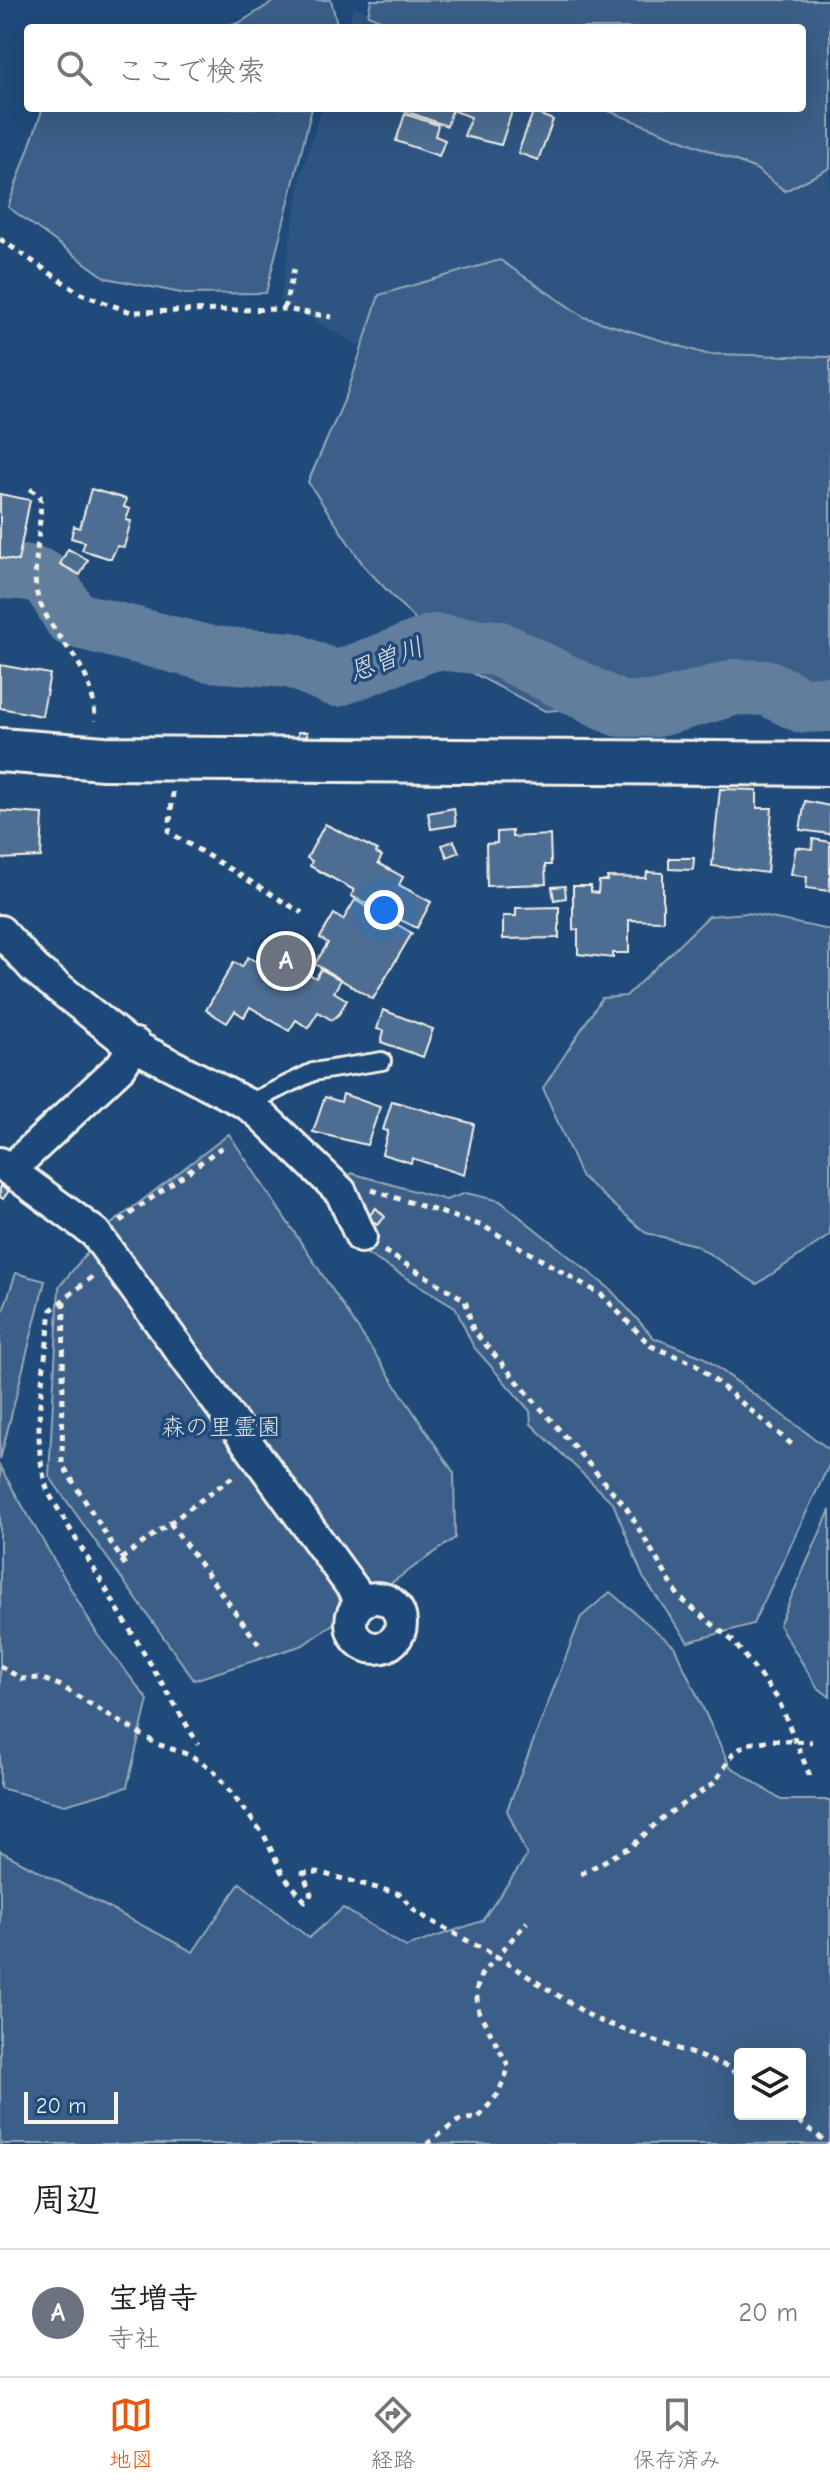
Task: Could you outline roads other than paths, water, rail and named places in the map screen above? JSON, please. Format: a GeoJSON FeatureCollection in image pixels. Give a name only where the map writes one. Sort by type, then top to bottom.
{"type":"FeatureCollection","features":[{"type":"Feature","properties":{"kind":"street"},"geometry":{"type":"LineString","coordinates":[[0,750],[95,758],[830,764]]}},
{"type":"Feature","properties":{"kind":"street"},"geometry":{"type":"LineString","coordinates":[[0,931],[35,969],[127,1042],[247,1104],[341,1192],[361,1237]]}},
{"type":"Feature","properties":{"kind":"street"},"geometry":{"type":"LineString","coordinates":[[135,1044],[121,1066],[5,1166],[106,1248],[362,1601]]}},
{"type":"Feature","properties":{"kind":"lane"},"geometry":{"type":"LineString","coordinates":[[247,1104],[313,1072],[382,1061]]}},
{"type":"Feature","properties":{"kind":"waterway","name":"恩曽川"},"geometry":{"type":"LineString","coordinates":[[0,571],[29,573],[46,580],[72,619],[210,654],[291,660],[336,679],[434,642],[497,648],[619,709],[658,709],[736,687],[768,688],[802,705],[830,704]]}},
{"type":"Feature","properties":{"kind":"place","name":"宝増寺"},"geometry":{"type":"Point","coordinates":[286,961]}},
{"type":"Feature","properties":{"kind":"park label","name":"森の里霊園"},"geometry":{"type":"Point","coordinates":[221,1427]}}]}
